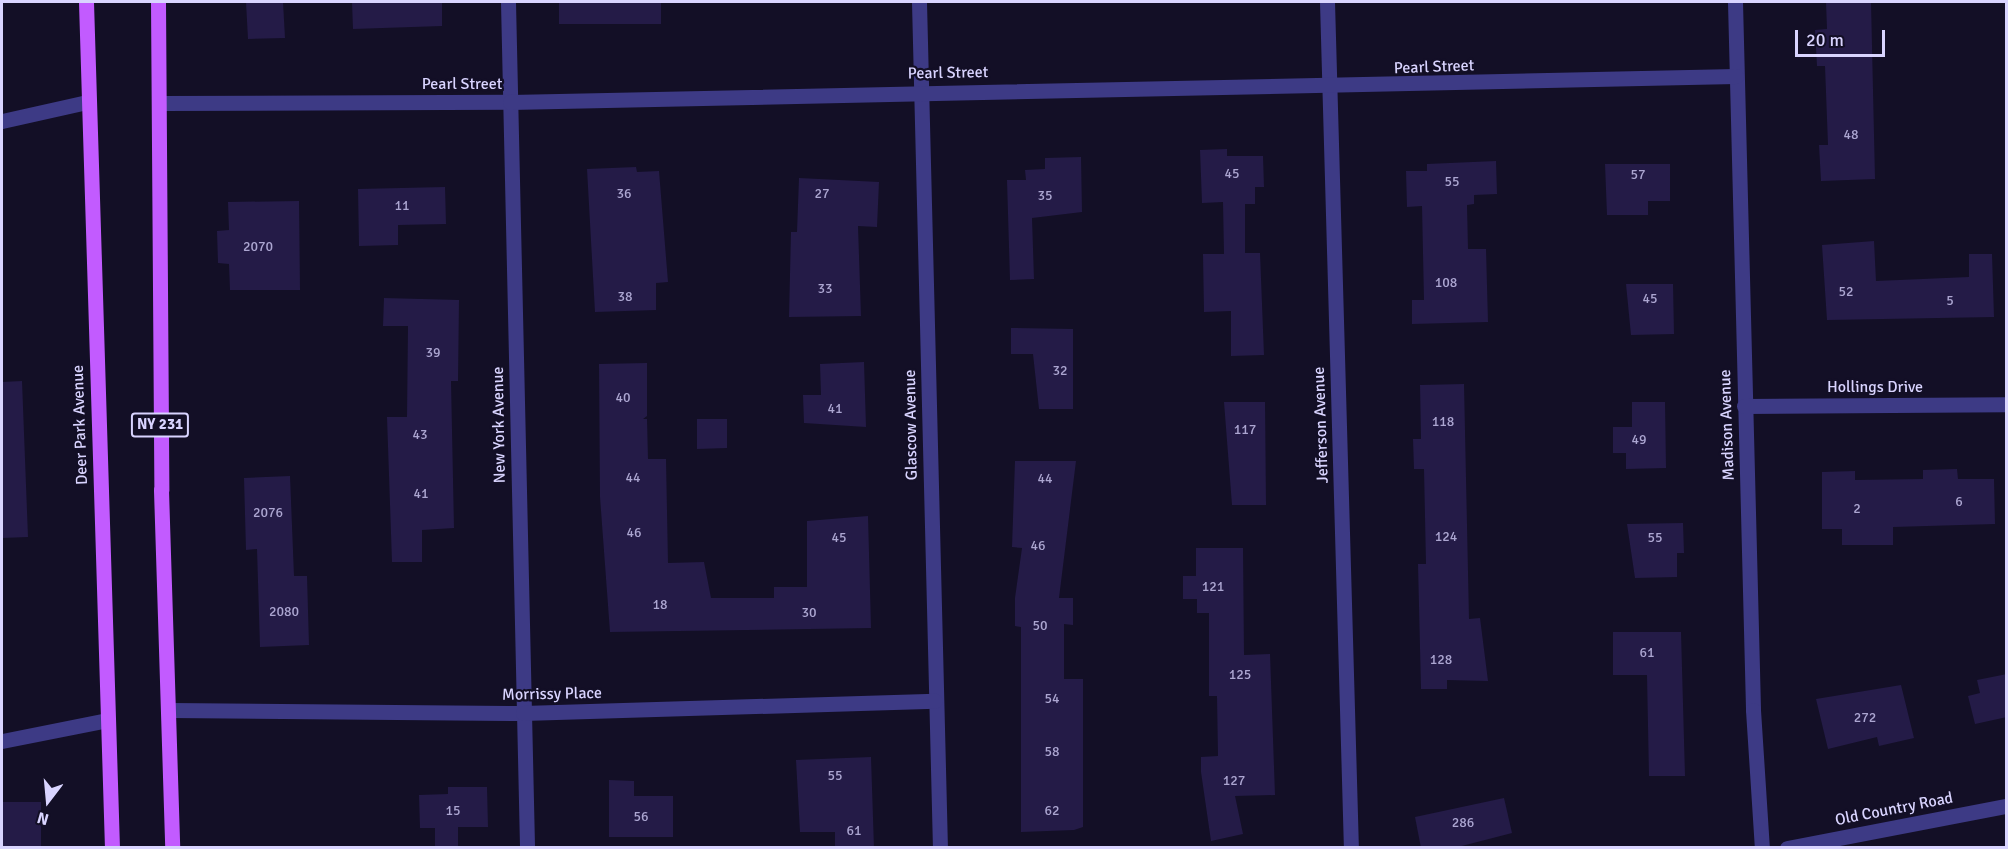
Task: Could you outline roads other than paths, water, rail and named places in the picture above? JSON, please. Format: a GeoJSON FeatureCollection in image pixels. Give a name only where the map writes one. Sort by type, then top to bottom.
{"type":"FeatureCollection","features":[{"type":"Feature","properties":{"kind":"main road","name":"Deer Park Avenue"},"geometry":{"type":"LineString","coordinates":[[86,2],[87,102],[112,848]]}},
{"type":"Feature","properties":{"kind":"main road","name":"NY 231"},"geometry":{"type":"LineString","coordinates":[[158,2],[161,103],[160,490],[170,710],[172,848]]}},
{"type":"Feature","properties":{"kind":"street","name":"New York Avenue"},"geometry":{"type":"LineString","coordinates":[[508,2],[527,848]]}},
{"type":"Feature","properties":{"kind":"street","name":"Glascow Avenue"},"geometry":{"type":"LineString","coordinates":[[920,2],[940,848]]}},
{"type":"Feature","properties":{"kind":"street","name":"Jefferson Avenue"},"geometry":{"type":"LineString","coordinates":[[1327,2],[1351,848]]}},
{"type":"Feature","properties":{"kind":"street","name":"Madison Avenue"},"geometry":{"type":"LineString","coordinates":[[1736,2],[1744,406],[1762,848]]}},
{"type":"Feature","properties":{"kind":"street","name":"Pearl Street"},"geometry":{"type":"LineString","coordinates":[[161,103],[510,102],[921,92],[1328,88],[1736,76]]}},
{"type":"Feature","properties":{"kind":"street"},"geometry":{"type":"LineString","coordinates":[[2,121],[87,102]]}},
{"type":"Feature","properties":{"kind":"street","name":"Hollings Drive"},"geometry":{"type":"LineString","coordinates":[[1744,406],[2007,404]]}},
{"type":"Feature","properties":{"kind":"street","name":"Morrissy Place"},"geometry":{"type":"LineString","coordinates":[[170,710],[523,713],[935,701]]}},
{"type":"Feature","properties":{"kind":"street"},"geometry":{"type":"LineString","coordinates":[[2,741],[107,720]]}},
{"type":"Feature","properties":{"kind":"street","name":"Old Country Road"},"geometry":{"type":"LineString","coordinates":[[1787,848],[2007,806]]}}]}
